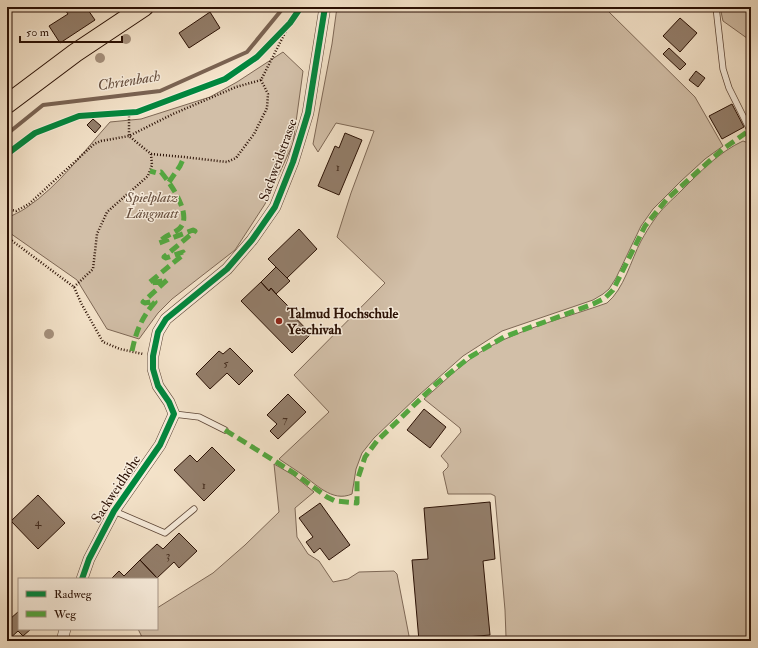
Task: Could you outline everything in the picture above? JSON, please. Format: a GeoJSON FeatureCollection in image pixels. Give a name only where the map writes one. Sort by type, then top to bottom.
{"type":"FeatureCollection","features":[{"type":"Feature","properties":{"kind":"main road"},"geometry":{"type":"LineString","coordinates":[[7,104],[75,53],[144,7]]}},
{"type":"Feature","properties":{"kind":"street","name":"Sackweidstrasse"},"geometry":{"type":"LineString","coordinates":[[174,414],[169,402],[158,386],[154,369],[153,356],[158,332],[166,319],[227,269],[252,240],[275,206],[293,162],[308,113],[325,7]]}},
{"type":"Feature","properties":{"kind":"street","name":"Sackweidhöhe"},"geometry":{"type":"LineString","coordinates":[[82,578],[89,559],[114,511],[160,445],[174,414]]}},
{"type":"Feature","properties":{"kind":"street"},"geometry":{"type":"LineString","coordinates":[[62,641],[65,630]]}},
{"type":"Feature","properties":{"kind":"lane"},"geometry":{"type":"LineString","coordinates":[[716,7],[723,69],[729,88],[750,130]]}},
{"type":"Feature","properties":{"kind":"lane"},"geometry":{"type":"LineString","coordinates":[[174,414],[199,417],[225,430]]}},
{"type":"Feature","properties":{"kind":"lane"},"geometry":{"type":"LineString","coordinates":[[114,511],[165,533],[194,509]]}},
{"type":"Feature","properties":{"kind":"path"},"geometry":{"type":"LineString","coordinates":[[274,40],[292,20]]}},
{"type":"Feature","properties":{"kind":"path"},"geometry":{"type":"LineString","coordinates":[[7,209],[16,211],[29,204],[94,144],[101,141],[129,136],[229,90],[261,80],[292,20]]}},
{"type":"Feature","properties":{"kind":"path"},"geometry":{"type":"LineString","coordinates":[[129,136],[151,154],[226,162],[236,158],[254,134],[267,108],[268,94],[261,80]]}},
{"type":"Feature","properties":{"kind":"path"},"geometry":{"type":"LineString","coordinates":[[129,112],[129,136]]}},
{"type":"Feature","properties":{"kind":"path"},"geometry":{"type":"LineString","coordinates":[[122,113],[137,112]]}},
{"type":"Feature","properties":{"kind":"path"},"geometry":{"type":"LineString","coordinates":[[74,287],[92,269],[97,234],[107,212],[148,176],[152,165],[151,154]]}},
{"type":"Feature","properties":{"kind":"path"},"geometry":{"type":"LineString","coordinates":[[7,237],[74,287],[103,342],[120,349],[153,356]]}},
{"type":"Feature","properties":{"kind":"green space"},"geometry":{"type":"Polygon","coordinates":[[[337,7],[607,7],[606,9],[695,97],[723,146],[705,159],[653,209],[641,226],[616,278],[609,289],[593,300],[502,331],[463,356],[374,438],[362,453],[356,469],[352,494],[345,496],[338,496],[324,491],[279,459],[329,412],[294,375],[385,283],[337,237],[351,193],[374,131],[336,123],[318,152],[313,144],[332,44],[337,7]]]}},
{"type":"Feature","properties":{"kind":"green space"},"geometry":{"type":"Polygon","coordinates":[[[720,7],[751,7],[751,41],[723,21],[720,7]]]}},
{"type":"Feature","properties":{"kind":"green space","name":"Spielplatz Längmatt"},"geometry":{"type":"Polygon","coordinates":[[[283,52],[303,71],[293,144],[265,204],[235,250],[172,299],[158,313],[139,339],[107,329],[77,280],[7,231],[7,218],[26,208],[50,189],[71,168],[110,122],[141,119],[210,97],[237,82],[283,52]]]}},
{"type":"Feature","properties":{"kind":"green space"},"geometry":{"type":"Polygon","coordinates":[[[743,141],[751,144],[751,641],[503,641],[506,637],[505,610],[495,496],[491,494],[448,494],[443,472],[448,467],[448,464],[441,456],[461,432],[460,428],[424,399],[463,364],[489,347],[532,328],[607,303],[623,282],[641,241],[650,225],[660,212],[710,163],[743,141]]]}},
{"type":"Feature","properties":{"kind":"green space"},"geometry":{"type":"Polygon","coordinates":[[[274,464],[293,475],[314,492],[295,508],[297,537],[308,554],[319,561],[333,582],[348,579],[359,572],[394,571],[397,574],[410,641],[144,641],[138,630],[158,630],[158,607],[213,573],[279,512],[274,464]]]}},
{"type":"Feature","properties":{"kind":"building"},"geometry":{"type":"Polygon","coordinates":[[[63,7],[86,7],[95,20],[60,43],[49,26],[68,14],[63,7]]]}},
{"type":"Feature","properties":{"kind":"building"},"geometry":{"type":"Polygon","coordinates":[[[210,12],[220,28],[189,48],[179,33],[210,12]]]}},
{"type":"Feature","properties":{"kind":"building"},"geometry":{"type":"Polygon","coordinates":[[[680,18],[697,33],[680,52],[663,36],[680,18]]]}},
{"type":"Feature","properties":{"kind":"building"},"geometry":{"type":"Polygon","coordinates":[[[669,48],[686,64],[680,70],[663,54],[669,48]]]}},
{"type":"Feature","properties":{"kind":"building"},"geometry":{"type":"Polygon","coordinates":[[[696,71],[705,78],[698,87],[689,80],[696,71]]]}},
{"type":"Feature","properties":{"kind":"building"},"geometry":{"type":"Polygon","coordinates":[[[732,104],[744,127],[722,139],[709,116],[732,104]]]}},
{"type":"Feature","properties":{"kind":"building"},"geometry":{"type":"Polygon","coordinates":[[[93,119],[101,126],[95,133],[87,125],[93,119]]]}},
{"type":"Feature","properties":{"kind":"building"},"geometry":{"type":"Polygon","coordinates":[[[345,133],[362,140],[339,195],[318,186],[335,146],[339,148],[345,133]]]}},
{"type":"Feature","properties":{"kind":"building"},"geometry":{"type":"Polygon","coordinates":[[[299,229],[317,249],[287,278],[268,259],[299,229]]]}},
{"type":"Feature","properties":{"kind":"building"},"geometry":{"type":"Polygon","coordinates":[[[276,267],[290,281],[276,294],[271,288],[269,291],[261,282],[276,267]]]}},
{"type":"Feature","properties":{"kind":"building","name":"Talmud Hochschule Yeschivah"},"geometry":{"type":"Polygon","coordinates":[[[261,282],[269,291],[271,288],[288,306],[286,308],[311,334],[292,353],[241,301],[261,282]]]}},
{"type":"Feature","properties":{"kind":"building"},"geometry":{"type":"Polygon","coordinates":[[[230,348],[253,371],[239,385],[227,373],[210,389],[196,374],[219,351],[223,354],[230,348]]]}},
{"type":"Feature","properties":{"kind":"building"},"geometry":{"type":"Polygon","coordinates":[[[288,394],[306,412],[278,439],[270,431],[277,424],[267,415],[288,394]]]}},
{"type":"Feature","properties":{"kind":"building"},"geometry":{"type":"Polygon","coordinates":[[[424,409],[446,427],[430,448],[407,430],[424,409]]]}},
{"type":"Feature","properties":{"kind":"building"},"geometry":{"type":"Polygon","coordinates":[[[212,447],[235,470],[204,501],[174,470],[190,455],[197,462],[212,447]]]}},
{"type":"Feature","properties":{"kind":"building"},"geometry":{"type":"Polygon","coordinates":[[[38,495],[65,523],[38,549],[11,521],[38,495]]]}},
{"type":"Feature","properties":{"kind":"building"},"geometry":{"type":"Polygon","coordinates":[[[490,502],[495,559],[483,561],[490,635],[419,641],[412,560],[428,559],[424,508],[490,502]]]}},
{"type":"Feature","properties":{"kind":"building"},"geometry":{"type":"Polygon","coordinates":[[[320,503],[350,545],[329,560],[320,548],[314,553],[306,542],[313,537],[299,518],[320,503]]]}},
{"type":"Feature","properties":{"kind":"building"},"geometry":{"type":"Polygon","coordinates":[[[179,533],[197,551],[179,568],[174,562],[157,578],[140,560],[157,544],[163,549],[179,533]]]}},
{"type":"Feature","properties":{"kind":"building"},"geometry":{"type":"Polygon","coordinates":[[[140,560],[157,578],[112,578],[119,571],[124,576],[140,560]]]}},
{"type":"Feature","properties":{"kind":"building"},"geometry":{"type":"Polygon","coordinates":[[[18,612],[18,630],[30,630],[23,636],[18,631],[7,641],[7,616],[10,619],[18,612]]]}},
{"type":"Feature","properties":{"kind":"waterway","name":"Chrienbach"},"geometry":{"type":"LineString","coordinates":[[7,134],[43,105],[160,91],[247,52],[284,7]]}},
{"type":"Feature","properties":{"kind":"marked path"},"geometry":{"type":"LineString","coordinates":[[225,430],[294,473],[327,497],[335,501],[357,503],[357,481],[365,457],[377,441],[436,384],[470,357],[504,337],[593,304],[605,298],[613,290],[645,226],[667,199],[723,149],[750,130],[751,131]]}},
{"type":"Feature","properties":{"kind":"marked path"},"geometry":{"type":"LineString","coordinates":[[169,182],[180,166],[184,157]]}},
{"type":"Feature","properties":{"kind":"marked path"},"geometry":{"type":"LineString","coordinates":[[132,351],[135,337],[140,325],[146,313],[155,302],[143,302],[167,280],[149,283],[184,254],[183,252],[166,258],[164,257],[195,231],[193,230],[159,243],[179,229],[183,223],[184,216],[175,191],[165,177],[161,172],[157,173],[150,171]]}},
{"type":"Feature","properties":{"kind":"cycle path"},"geometry":{"type":"LineString","coordinates":[[7,154],[35,133],[79,116],[137,112],[225,79],[257,57],[290,23],[301,7]]}},
{"type":"Feature","properties":{"kind":"cycle path"},"geometry":{"type":"LineString","coordinates":[[82,578],[89,559],[114,511],[160,445],[174,414],[169,402],[158,386],[153,369],[153,356],[158,332],[166,319],[227,269],[252,240],[275,207],[293,162],[308,113],[325,7]]}},
{"type":"Feature","properties":{"kind":"place","name":"Talmud Hochschule Yeschivah"},"geometry":{"type":"Point","coordinates":[279,321]}}]}
